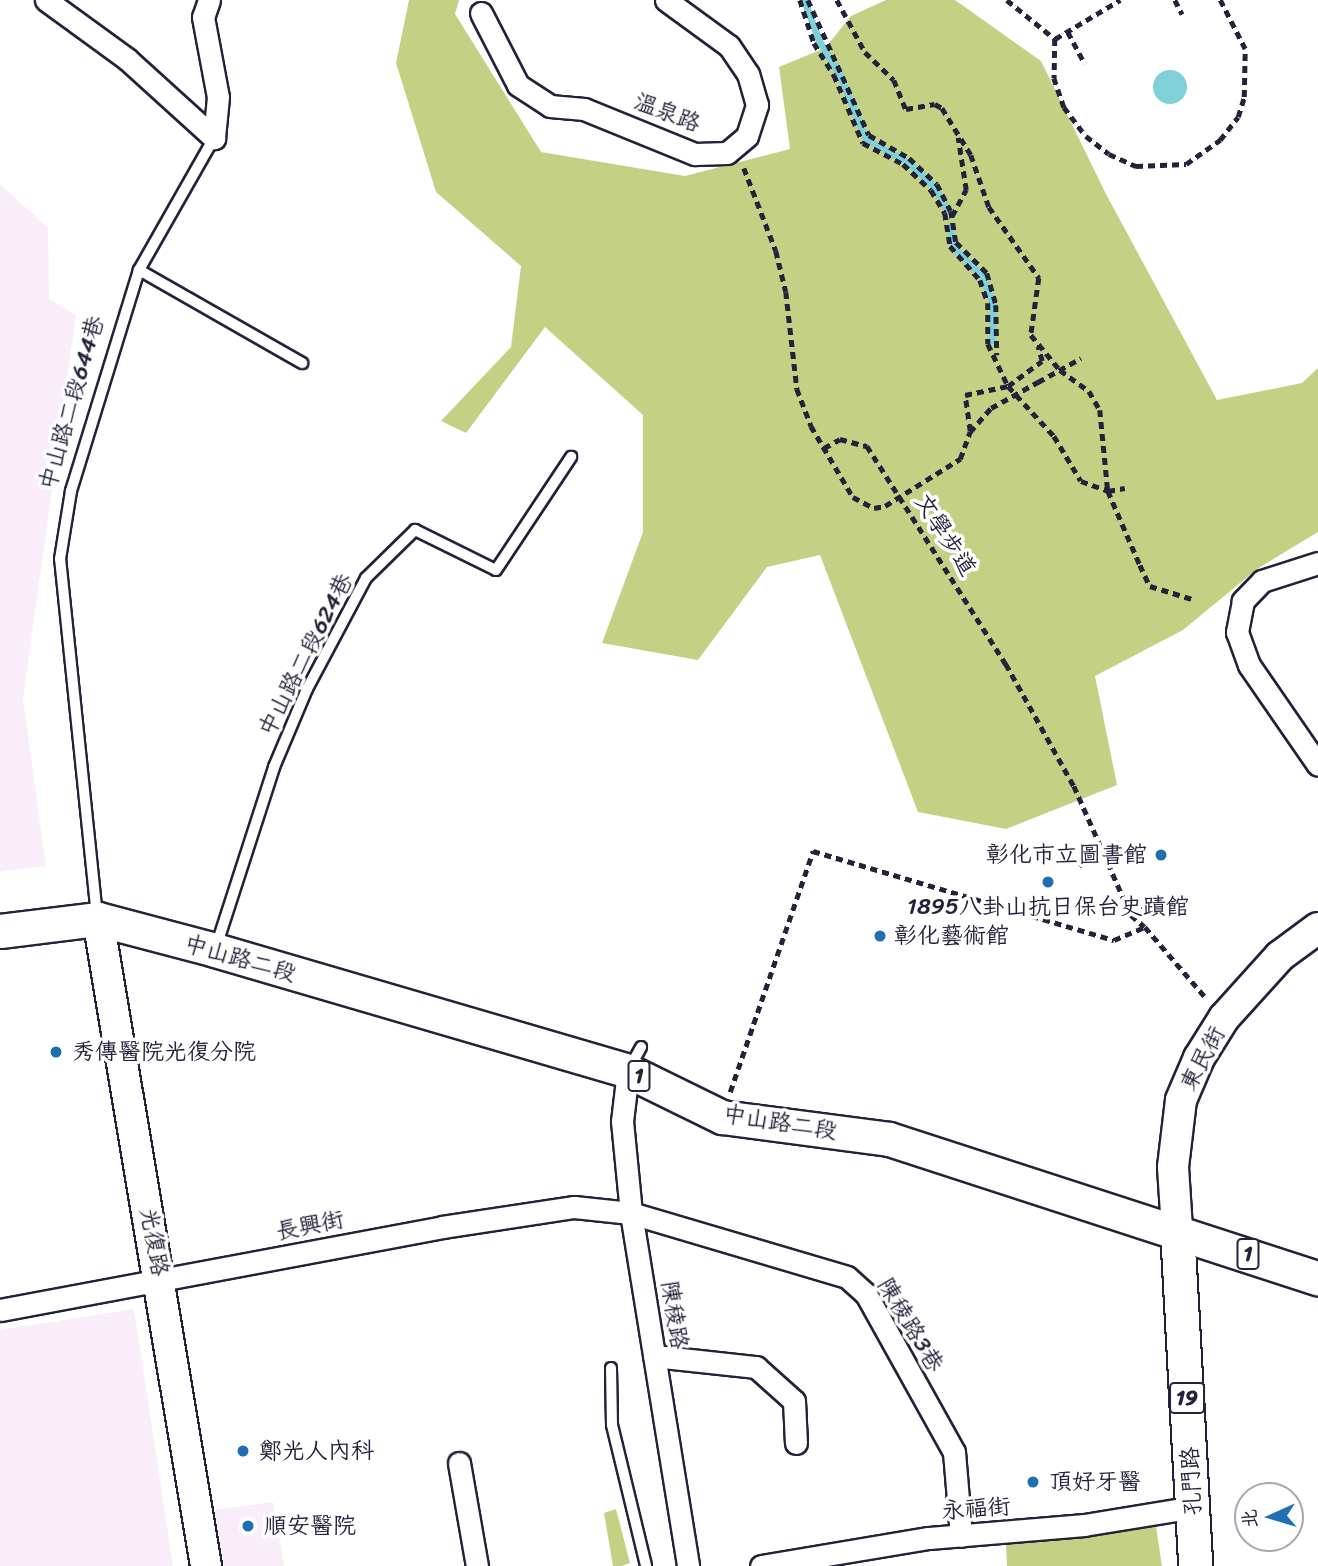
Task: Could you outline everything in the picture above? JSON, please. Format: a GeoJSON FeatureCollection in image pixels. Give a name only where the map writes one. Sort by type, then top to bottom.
{"type":"FeatureCollection","features":[{"type":"Feature","properties":{"kind":"main road","name":"中山路二段"},"geometry":{"type":"LineString","coordinates":[[0,931],[98,919],[634,1059],[722,1117],[889,1139],[1177,1229],[1318,1278]]}},
{"type":"Feature","properties":{"kind":"main road","name":"孔門路"},"geometry":{"type":"LineString","coordinates":[[1177,1229],[1194,1507],[1195,1566]]}},
{"type":"Feature","properties":{"kind":"street"},"geometry":{"type":"LineString","coordinates":[[46,0],[127,60],[214,138]]}},
{"type":"Feature","properties":{"kind":"street"},"geometry":{"type":"LineString","coordinates":[[209,0],[203,17],[218,97],[214,138]]}},
{"type":"Feature","properties":{"kind":"street"},"geometry":{"type":"LineString","coordinates":[[666,0],[729,46],[748,74],[757,105],[747,136],[735,146]]}},
{"type":"Feature","properties":{"kind":"street","name":"溫泉路"},"geometry":{"type":"LineString","coordinates":[[481,13],[517,85],[550,106],[584,109],[695,154],[727,153],[735,146]]}},
{"type":"Feature","properties":{"kind":"street"},"geometry":{"type":"LineString","coordinates":[[1318,563],[1262,581],[1243,601],[1237,632],[1249,665],[1318,765]]}},
{"type":"Feature","properties":{"kind":"street","name":"光復路"},"geometry":{"type":"LineString","coordinates":[[98,919],[206,1566]]}},
{"type":"Feature","properties":{"kind":"street","name":"東民街"},"geometry":{"type":"LineString","coordinates":[[1177,1229],[1173,1167],[1181,1100],[1199,1058],[1224,1018],[1280,956],[1318,928]]}},
{"type":"Feature","properties":{"kind":"street","name":"陳稜路"},"geometry":{"type":"LineString","coordinates":[[634,1059],[622,1121],[631,1213],[688,1566]]}},
{"type":"Feature","properties":{"kind":"street","name":"長興街"},"geometry":{"type":"LineString","coordinates":[[0,1310],[561,1209],[631,1213]]}},
{"type":"Feature","properties":{"kind":"street","name":"陳稜路3巷"},"geometry":{"type":"LineString","coordinates":[[631,1213],[847,1277],[866,1294],[954,1452],[961,1536]]}},
{"type":"Feature","properties":{"kind":"street"},"geometry":{"type":"LineString","coordinates":[[654,1356],[756,1367],[794,1401],[796,1443]]}},
{"type":"Feature","properties":{"kind":"street"},"geometry":{"type":"LineString","coordinates":[[460,1463],[477,1566]]}},
{"type":"Feature","properties":{"kind":"street","name":"永福街"},"geometry":{"type":"LineString","coordinates":[[761,1566],[961,1536],[1084,1525],[1194,1507]]}},
{"type":"Feature","properties":{"kind":"lane","name":"中山路二段644巷"},"geometry":{"type":"LineString","coordinates":[[98,919],[60,559],[71,491],[139,270],[214,138]]}},
{"type":"Feature","properties":{"kind":"lane"},"geometry":{"type":"LineString","coordinates":[[139,270],[302,363]]}},
{"type":"Feature","properties":{"kind":"lane","name":"中山路二段624巷"},"geometry":{"type":"LineString","coordinates":[[215,950],[274,766],[307,689],[366,578],[415,530],[496,570],[571,457]]}},
{"type":"Feature","properties":{"kind":"lane"},"geometry":{"type":"LineString","coordinates":[[611,1368],[612,1425],[646,1566]]}},
{"type":"Feature","properties":{"kind":"path"},"geometry":{"type":"LineString","coordinates":[[800,0],[814,43],[834,75],[863,143],[903,164],[932,190],[945,218],[950,246],[980,280],[988,303],[988,344],[998,358],[1008,386],[1054,436],[1082,481],[1108,491],[1125,488]]}},
{"type":"Feature","properties":{"kind":"path"},"geometry":{"type":"LineString","coordinates":[[808,0],[869,135],[909,158],[937,184],[952,216],[956,242],[971,261],[987,273],[996,305],[998,358]]}},
{"type":"Feature","properties":{"kind":"path"},"geometry":{"type":"LineString","coordinates":[[837,0],[865,52],[894,80],[906,108],[935,104],[958,133],[971,155],[989,207],[1039,278],[1031,335],[1060,370],[1089,391],[1100,410],[1108,491],[1150,586],[1192,598]]}},
{"type":"Feature","properties":{"kind":"path"},"geometry":{"type":"LineString","coordinates":[[1007,0],[1055,39]]}},
{"type":"Feature","properties":{"kind":"path"},"geometry":{"type":"LineString","coordinates":[[1055,39],[1108,3],[1120,0]]}},
{"type":"Feature","properties":{"kind":"path"},"geometry":{"type":"LineString","coordinates":[[1175,0],[1182,14]]}},
{"type":"Feature","properties":{"kind":"path"},"geometry":{"type":"LineString","coordinates":[[1055,39],[1052,60],[1064,107],[1098,145],[1136,166],[1186,164],[1220,140],[1238,117],[1244,97],[1245,50],[1220,0]]}},
{"type":"Feature","properties":{"kind":"path"},"geometry":{"type":"LineString","coordinates":[[1068,32],[1085,64]]}},
{"type":"Feature","properties":{"kind":"path"},"geometry":{"type":"LineString","coordinates":[[945,218],[952,216],[966,190],[958,133]]}},
{"type":"Feature","properties":{"kind":"path","name":"文學步道"},"geometry":{"type":"LineString","coordinates":[[735,146],[776,251],[790,318],[797,389],[824,448],[853,497],[874,508],[900,496],[1006,664],[1104,848],[1131,915],[1145,927],[1224,1018]]}},
{"type":"Feature","properties":{"kind":"path"},"geometry":{"type":"LineString","coordinates":[[970,432],[965,395],[1008,386],[1042,361],[1038,345]]}},
{"type":"Feature","properties":{"kind":"path"},"geometry":{"type":"LineString","coordinates":[[824,448],[840,439],[867,446],[900,496],[960,459],[970,432],[991,408],[1081,358]]}},
{"type":"Feature","properties":{"kind":"path"},"geometry":{"type":"LineString","coordinates":[[1079,866],[1104,848]]}},
{"type":"Feature","properties":{"kind":"path"},"geometry":{"type":"LineString","coordinates":[[722,1117],[813,851],[1114,940],[1145,927]]}},
{"type":"Feature","properties":{"kind":"path"},"geometry":{"type":"LineString","coordinates":[[1131,915],[1155,903]]}},
{"type":"Feature","properties":{"kind":"shaded area"},"geometry":{"type":"Polygon","coordinates":[[[0,184],[48,228],[49,299],[76,315],[23,699],[46,866],[0,872],[0,184]]]}},
{"type":"Feature","properties":{"kind":"shaded area"},"geometry":{"type":"Polygon","coordinates":[[[134,1309],[173,1566],[0,1566],[0,1330],[134,1309]]]}},
{"type":"Feature","properties":{"kind":"shaded area","name":"順安醫院"},"geometry":{"type":"Polygon","coordinates":[[[273,1502],[284,1566],[224,1566],[215,1510],[273,1502]]]}},
{"type":"Feature","properties":{"kind":"green space"},"geometry":{"type":"Polygon","coordinates":[[[409,0],[459,0],[455,14],[541,152],[685,176],[790,149],[779,67],[825,48],[851,16],[886,0],[955,0],[1041,61],[1106,194],[1217,400],[1302,383],[1318,368],[1318,532],[1257,569],[1183,630],[1095,676],[1117,785],[1006,829],[918,812],[820,555],[767,567],[698,660],[602,643],[643,532],[643,415],[545,327],[466,433],[441,421],[511,347],[521,266],[436,192],[396,63],[409,0]]]}},
{"type":"Feature","properties":{"kind":"green space"},"geometry":{"type":"Polygon","coordinates":[[[616,1509],[630,1563],[621,1566],[613,1566],[604,1513],[616,1509]]]}},
{"type":"Feature","properties":{"kind":"green space"},"geometry":{"type":"Polygon","coordinates":[[[1155,1520],[1162,1566],[1007,1566],[1006,1545],[1155,1520]]]}},
{"type":"Feature","properties":{"kind":"water"},"geometry":{"type":"Polygon","coordinates":[[[1170,70],[1182,75],[1187,87],[1182,99],[1170,104],[1158,99],[1153,87],[1158,75],[1170,70]]]}},
{"type":"Feature","properties":{"kind":"waterway"},"geometry":{"type":"LineString","coordinates":[[804,0],[819,41],[839,73],[866,139],[908,162],[935,187],[947,210]]}},
{"type":"Feature","properties":{"kind":"waterway"},"geometry":{"type":"LineString","coordinates":[[950,226],[953,247],[983,277],[993,305],[992,340]]}},
{"type":"Feature","properties":{"kind":"place","name":"彰化市立圖書館"},"geometry":{"type":"Point","coordinates":[1161,855]}},
{"type":"Feature","properties":{"kind":"place","name":"1895八卦山抗日保台史蹟館"},"geometry":{"type":"Point","coordinates":[1048,882]}},
{"type":"Feature","properties":{"kind":"place","name":"彰化藝術館"},"geometry":{"type":"Point","coordinates":[880,936]}},
{"type":"Feature","properties":{"kind":"place","name":"秀傳醫院光復分院"},"geometry":{"type":"Point","coordinates":[56,1052]}},
{"type":"Feature","properties":{"kind":"place","name":"鄭光人內科"},"geometry":{"type":"Point","coordinates":[243,1451]}},
{"type":"Feature","properties":{"kind":"place","name":"頂好牙醫"},"geometry":{"type":"Point","coordinates":[1033,1482]}},
{"type":"Feature","properties":{"kind":"place","name":"順安醫院"},"geometry":{"type":"Point","coordinates":[248,1526]}}]}
